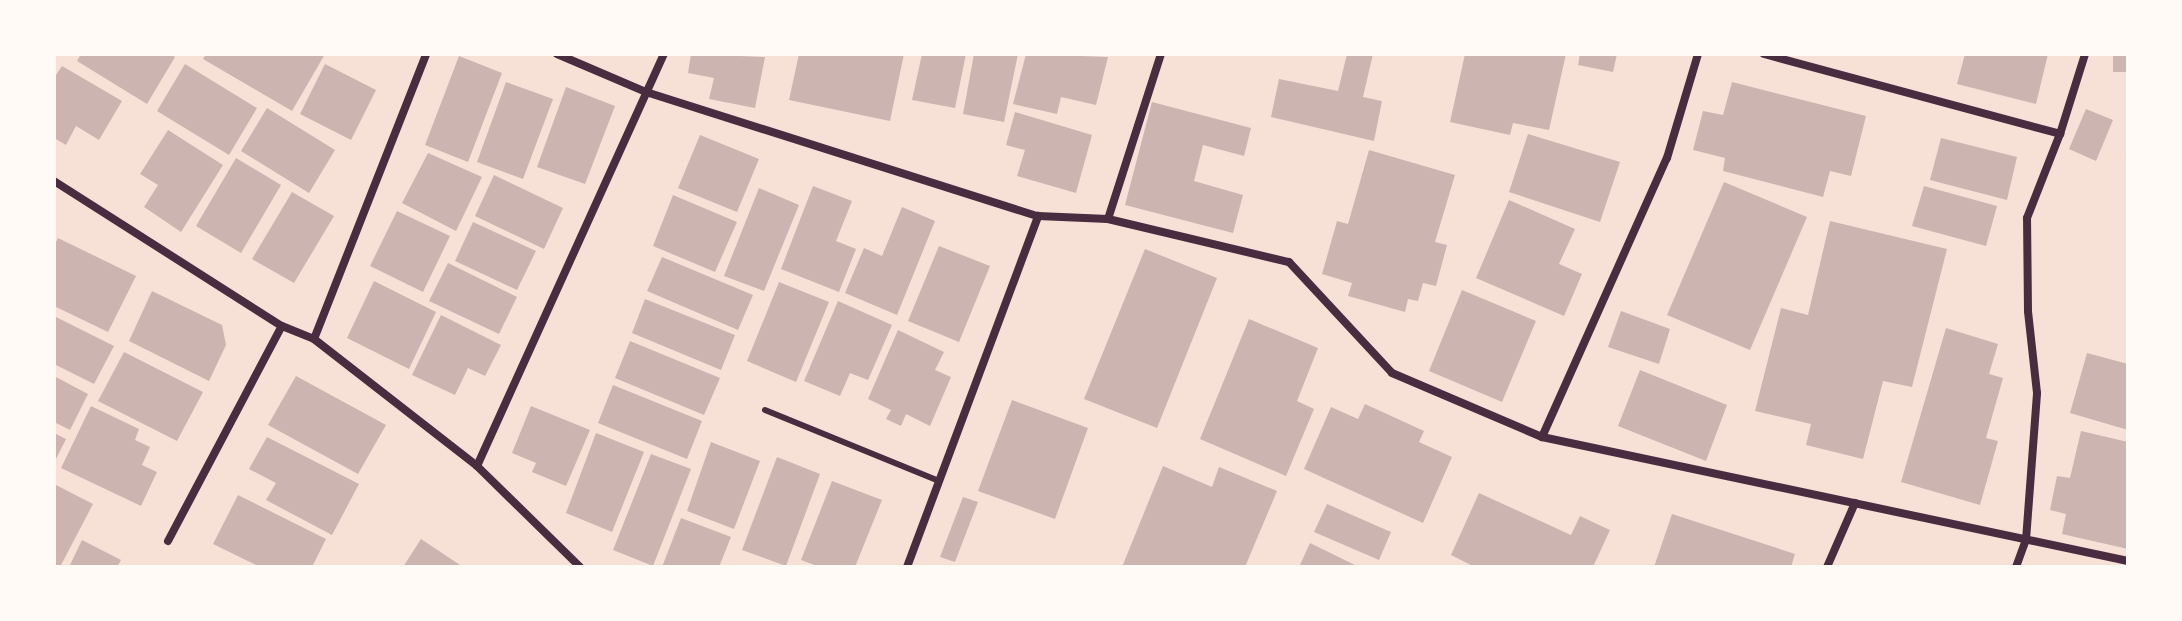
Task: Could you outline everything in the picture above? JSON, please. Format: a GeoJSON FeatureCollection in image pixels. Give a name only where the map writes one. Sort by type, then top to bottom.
{"type":"FeatureCollection","features":[{"type":"Feature","properties":{"kind":"street"},"geometry":{"type":"LineString","coordinates":[[314,339],[426,54]]}},
{"type":"Feature","properties":{"kind":"street"},"geometry":{"type":"LineString","coordinates":[[557,54],[646,92],[1038,216],[1108,219],[1289,262],[1392,373],[1542,437],[2128,561]]}},
{"type":"Feature","properties":{"kind":"street"},"geometry":{"type":"LineString","coordinates":[[477,466],[664,54]]}},
{"type":"Feature","properties":{"kind":"street"},"geometry":{"type":"LineString","coordinates":[[1108,219],[1161,54]]}},
{"type":"Feature","properties":{"kind":"street"},"geometry":{"type":"LineString","coordinates":[[1542,437],[1667,158],[1698,54]]}},
{"type":"Feature","properties":{"kind":"street"},"geometry":{"type":"LineString","coordinates":[[1764,54],[2060,134]]}},
{"type":"Feature","properties":{"kind":"street"},"geometry":{"type":"LineString","coordinates":[[2016,567],[2026,540],[2037,393],[2028,311],[2027,218],[2060,134],[2085,54]]}},
{"type":"Feature","properties":{"kind":"street"},"geometry":{"type":"LineString","coordinates":[[56,188],[282,326],[314,339],[477,466],[580,567]]}},
{"type":"Feature","properties":{"kind":"street"},"geometry":{"type":"LineString","coordinates":[[907,567],[1038,216]]}},
{"type":"Feature","properties":{"kind":"street"},"geometry":{"type":"LineString","coordinates":[[168,541],[282,326]]}},
{"type":"Feature","properties":{"kind":"street"},"geometry":{"type":"LineString","coordinates":[[1827,567],[1855,503]]}},
{"type":"Feature","properties":{"kind":"lane"},"geometry":{"type":"LineString","coordinates":[[765,410],[939,481]]}},
{"type":"Feature","properties":{"kind":"building"},"geometry":{"type":"Polygon","coordinates":[[[81,54],[171,54],[175,57],[147,104],[77,61],[81,54]]]}},
{"type":"Feature","properties":{"kind":"building"},"geometry":{"type":"Polygon","coordinates":[[[206,54],[325,54],[292,111],[203,59],[206,54]]]}},
{"type":"Feature","properties":{"kind":"building"},"geometry":{"type":"Polygon","coordinates":[[[691,54],[765,57],[755,108],[709,99],[714,78],[688,73],[691,54]]]}},
{"type":"Feature","properties":{"kind":"building"},"geometry":{"type":"Polygon","coordinates":[[[799,54],[904,54],[890,121],[789,100],[799,54]]]}},
{"type":"Feature","properties":{"kind":"building"},"geometry":{"type":"Polygon","coordinates":[[[922,54],[966,54],[955,108],[912,100],[922,54]]]}},
{"type":"Feature","properties":{"kind":"building"},"geometry":{"type":"Polygon","coordinates":[[[974,54],[1018,54],[1004,122],[963,114],[974,54]]]}},
{"type":"Feature","properties":{"kind":"building"},"geometry":{"type":"Polygon","coordinates":[[[1026,54],[1108,57],[1096,105],[1061,97],[1057,114],[1013,104],[1026,54]]]}},
{"type":"Feature","properties":{"kind":"building"},"geometry":{"type":"Polygon","coordinates":[[[1347,54],[1373,54],[1363,97],[1382,101],[1374,141],[1271,117],[1279,79],[1338,91],[1347,54]]]}},
{"type":"Feature","properties":{"kind":"building"},"geometry":{"type":"Polygon","coordinates":[[[1465,54],[1566,54],[1549,130],[1513,123],[1510,135],[1450,122],[1465,54]]]}},
{"type":"Feature","properties":{"kind":"building"},"geometry":{"type":"Polygon","coordinates":[[[1580,54],[1617,54],[1613,72],[1578,65],[1580,54]]]}},
{"type":"Feature","properties":{"kind":"building"},"geometry":{"type":"Polygon","coordinates":[[[1965,54],[2048,54],[2036,104],[1957,84],[1965,54]]]}},
{"type":"Feature","properties":{"kind":"building"},"geometry":{"type":"Polygon","coordinates":[[[2113,54],[2128,54],[2128,72],[2113,72],[2113,54]]]}},
{"type":"Feature","properties":{"kind":"building"},"geometry":{"type":"Polygon","coordinates":[[[459,56],[502,73],[468,162],[425,145],[459,56]]]}},
{"type":"Feature","properties":{"kind":"building"},"geometry":{"type":"Polygon","coordinates":[[[185,64],[257,108],[229,155],[157,111],[185,64]]]}},
{"type":"Feature","properties":{"kind":"building"},"geometry":{"type":"Polygon","coordinates":[[[325,64],[376,90],[351,140],[300,114],[325,64]]]}},
{"type":"Feature","properties":{"kind":"building"},"geometry":{"type":"Polygon","coordinates":[[[62,66],[122,101],[99,140],[76,126],[66,145],[54,138],[54,78],[62,66]]]}},
{"type":"Feature","properties":{"kind":"building"},"geometry":{"type":"Polygon","coordinates":[[[506,82],[553,99],[523,179],[477,162],[506,82]]]}},
{"type":"Feature","properties":{"kind":"building"},"geometry":{"type":"Polygon","coordinates":[[[1732,82],[1866,116],[1851,176],[1830,171],[1823,197],[1723,171],[1725,158],[1693,150],[1703,111],[1723,115],[1732,82]]]}},
{"type":"Feature","properties":{"kind":"building"},"geometry":{"type":"Polygon","coordinates":[[[566,87],[615,106],[585,184],[537,167],[566,87]]]}},
{"type":"Feature","properties":{"kind":"building"},"geometry":{"type":"Polygon","coordinates":[[[1152,102],[1251,128],[1244,156],[1203,145],[1194,181],[1243,195],[1233,233],[1125,205],[1152,102]]]}},
{"type":"Feature","properties":{"kind":"building"},"geometry":{"type":"Polygon","coordinates":[[[267,108],[335,150],[309,193],[241,151],[267,108]]]}},
{"type":"Feature","properties":{"kind":"building"},"geometry":{"type":"Polygon","coordinates":[[[2086,109],[2113,120],[2096,161],[2069,149],[2086,109]]]}},
{"type":"Feature","properties":{"kind":"building"},"geometry":{"type":"Polygon","coordinates":[[[1015,112],[1092,135],[1076,193],[1017,176],[1025,150],[1006,145],[1015,112]]]}},
{"type":"Feature","properties":{"kind":"building"},"geometry":{"type":"Polygon","coordinates":[[[168,130],[223,165],[181,232],[144,207],[158,185],[140,174],[168,130]]]}},
{"type":"Feature","properties":{"kind":"building"},"geometry":{"type":"Polygon","coordinates":[[[1528,134],[1620,162],[1600,222],[1509,192],[1528,134]]]}},
{"type":"Feature","properties":{"kind":"building"},"geometry":{"type":"Polygon","coordinates":[[[700,135],[759,159],[737,212],[678,188],[700,135]]]}},
{"type":"Feature","properties":{"kind":"building"},"geometry":{"type":"Polygon","coordinates":[[[1941,138],[2017,157],[2007,200],[1930,180],[1941,138]]]}},
{"type":"Feature","properties":{"kind":"building"},"geometry":{"type":"Polygon","coordinates":[[[1369,150],[1455,175],[1435,242],[1447,245],[1436,286],[1423,283],[1418,301],[1408,299],[1405,312],[1348,296],[1352,283],[1322,274],[1337,221],[1348,224],[1369,150]]]}},
{"type":"Feature","properties":{"kind":"building"},"geometry":{"type":"Polygon","coordinates":[[[428,153],[482,177],[456,231],[402,203],[428,153]]]}},
{"type":"Feature","properties":{"kind":"building"},"geometry":{"type":"Polygon","coordinates":[[[236,158],[281,185],[241,253],[196,226],[236,158]]]}},
{"type":"Feature","properties":{"kind":"building"},"geometry":{"type":"Polygon","coordinates":[[[494,175],[563,208],[544,249],[475,216],[494,175]]]}},
{"type":"Feature","properties":{"kind":"building"},"geometry":{"type":"Polygon","coordinates":[[[1724,182],[1807,217],[1750,350],[1667,315],[1724,182]]]}},
{"type":"Feature","properties":{"kind":"building"},"geometry":{"type":"Polygon","coordinates":[[[813,186],[852,201],[836,241],[856,249],[839,292],[781,269],[813,186]]]}},
{"type":"Feature","properties":{"kind":"building"},"geometry":{"type":"Polygon","coordinates":[[[1924,186],[1997,206],[1986,246],[1912,226],[1924,186]]]}},
{"type":"Feature","properties":{"kind":"building"},"geometry":{"type":"Polygon","coordinates":[[[759,188],[799,205],[764,291],[724,276],[759,188]]]}},
{"type":"Feature","properties":{"kind":"building"},"geometry":{"type":"Polygon","coordinates":[[[292,192],[334,216],[294,283],[252,259],[292,192]]]}},
{"type":"Feature","properties":{"kind":"building"},"geometry":{"type":"Polygon","coordinates":[[[673,195],[737,222],[715,272],[653,246],[673,195]]]}},
{"type":"Feature","properties":{"kind":"building"},"geometry":{"type":"Polygon","coordinates":[[[1509,200],[1575,229],[1559,264],[1582,274],[1564,316],[1476,278],[1509,200]]]}},
{"type":"Feature","properties":{"kind":"building"},"geometry":{"type":"Polygon","coordinates":[[[902,207],[935,221],[897,315],[845,293],[864,248],[882,256],[902,207]]]}},
{"type":"Feature","properties":{"kind":"building"},"geometry":{"type":"Polygon","coordinates":[[[397,211],[450,236],[423,292],[370,266],[397,211]]]}},
{"type":"Feature","properties":{"kind":"building"},"geometry":{"type":"Polygon","coordinates":[[[1830,221],[1947,249],[1912,387],[1883,381],[1863,459],[1806,445],[1811,424],[1755,411],[1781,308],[1808,315],[1830,221]]]}},
{"type":"Feature","properties":{"kind":"building"},"geometry":{"type":"Polygon","coordinates":[[[473,222],[536,251],[517,290],[455,261],[473,222]]]}},
{"type":"Feature","properties":{"kind":"building"},"geometry":{"type":"Polygon","coordinates":[[[58,238],[136,276],[108,332],[54,306],[54,246],[58,238]]]}},
{"type":"Feature","properties":{"kind":"building"},"geometry":{"type":"Polygon","coordinates":[[[939,246],[990,266],[959,342],[908,321],[939,246]]]}},
{"type":"Feature","properties":{"kind":"building"},"geometry":{"type":"Polygon","coordinates":[[[1145,249],[1217,278],[1157,428],[1084,399],[1145,249]]]}},
{"type":"Feature","properties":{"kind":"building"},"geometry":{"type":"Polygon","coordinates":[[[662,257],[753,295],[738,330],[647,291],[662,257]]]}},
{"type":"Feature","properties":{"kind":"building"},"geometry":{"type":"Polygon","coordinates":[[[448,263],[517,297],[499,334],[429,301],[448,263]]]}},
{"type":"Feature","properties":{"kind":"building"},"geometry":{"type":"Polygon","coordinates":[[[374,281],[436,312],[409,369],[347,338],[374,281]]]}},
{"type":"Feature","properties":{"kind":"building"},"geometry":{"type":"Polygon","coordinates":[[[779,282],[829,302],[796,382],[747,361],[779,282]]]}},
{"type":"Feature","properties":{"kind":"building"},"geometry":{"type":"Polygon","coordinates":[[[1462,290],[1536,321],[1502,402],[1429,371],[1462,290]]]}},
{"type":"Feature","properties":{"kind":"building"},"geometry":{"type":"Polygon","coordinates":[[[152,291],[222,325],[226,345],[209,381],[129,341],[152,291]]]}},
{"type":"Feature","properties":{"kind":"building"},"geometry":{"type":"Polygon","coordinates":[[[645,299],[735,335],[721,370],[632,333],[645,299]]]}},
{"type":"Feature","properties":{"kind":"building"},"geometry":{"type":"Polygon","coordinates":[[[838,301],[892,325],[868,380],[850,373],[840,396],[804,381],[838,301]]]}},
{"type":"Feature","properties":{"kind":"building"},"geometry":{"type":"Polygon","coordinates":[[[1621,311],[1670,329],[1659,364],[1608,347],[1621,311]]]}},
{"type":"Feature","properties":{"kind":"building"},"geometry":{"type":"Polygon","coordinates":[[[441,315],[501,345],[485,376],[468,368],[455,395],[412,375],[441,315]]]}},
{"type":"Feature","properties":{"kind":"building"},"geometry":{"type":"Polygon","coordinates":[[[54,316],[114,346],[94,384],[54,364],[54,316]]]}},
{"type":"Feature","properties":{"kind":"building"},"geometry":{"type":"Polygon","coordinates":[[[1249,319],[1318,348],[1297,401],[1314,409],[1286,476],[1200,439],[1249,319]]]}},
{"type":"Feature","properties":{"kind":"building"},"geometry":{"type":"Polygon","coordinates":[[[1946,328],[1998,344],[1989,374],[2003,378],[1986,438],[1998,441],[1980,505],[1901,482],[1946,328]]]}},
{"type":"Feature","properties":{"kind":"building"},"geometry":{"type":"Polygon","coordinates":[[[898,330],[944,352],[935,370],[951,377],[930,426],[906,414],[901,426],[886,419],[891,410],[868,399],[898,330]]]}},
{"type":"Feature","properties":{"kind":"building"},"geometry":{"type":"Polygon","coordinates":[[[630,341],[720,378],[704,415],[615,378],[630,341]]]}},
{"type":"Feature","properties":{"kind":"building"},"geometry":{"type":"Polygon","coordinates":[[[124,352],[203,392],[177,441],[98,401],[124,352]]]}},
{"type":"Feature","properties":{"kind":"building"},"geometry":{"type":"Polygon","coordinates":[[[2087,353],[2128,364],[2128,430],[2070,413],[2087,353]]]}},
{"type":"Feature","properties":{"kind":"building"},"geometry":{"type":"Polygon","coordinates":[[[1640,370],[1727,405],[1706,461],[1618,426],[1640,370]]]}},
{"type":"Feature","properties":{"kind":"building"},"geometry":{"type":"Polygon","coordinates":[[[54,376],[88,394],[70,430],[54,422],[54,376]]]}},
{"type":"Feature","properties":{"kind":"building"},"geometry":{"type":"Polygon","coordinates":[[[296,376],[386,425],[358,474],[268,425],[296,376]]]}},
{"type":"Feature","properties":{"kind":"building"},"geometry":{"type":"Polygon","coordinates":[[[613,385],[702,421],[687,459],[598,423],[613,385]]]}},
{"type":"Feature","properties":{"kind":"building"},"geometry":{"type":"Polygon","coordinates":[[[1012,400],[1088,428],[1055,519],[978,491],[1012,400]]]}},
{"type":"Feature","properties":{"kind":"building"},"geometry":{"type":"Polygon","coordinates":[[[1365,404],[1424,431],[1419,442],[1452,457],[1423,523],[1304,469],[1331,407],[1358,419],[1365,404]]]}},
{"type":"Feature","properties":{"kind":"building"},"geometry":{"type":"Polygon","coordinates":[[[91,406],[139,429],[135,440],[150,447],[142,465],[157,472],[141,506],[61,468],[91,406]]]}},
{"type":"Feature","properties":{"kind":"building"},"geometry":{"type":"Polygon","coordinates":[[[531,406],[590,430],[566,486],[532,472],[536,463],[512,453],[531,406]]]}},
{"type":"Feature","properties":{"kind":"building"},"geometry":{"type":"Polygon","coordinates":[[[2081,431],[2128,442],[2128,549],[2062,534],[2066,514],[2050,510],[2057,476],[2070,478],[2081,431]]]}},
{"type":"Feature","properties":{"kind":"building"},"geometry":{"type":"Polygon","coordinates":[[[54,433],[66,439],[54,463],[54,433]]]}},
{"type":"Feature","properties":{"kind":"building"},"geometry":{"type":"Polygon","coordinates":[[[596,433],[644,452],[612,532],[566,513],[596,433]]]}},
{"type":"Feature","properties":{"kind":"building"},"geometry":{"type":"Polygon","coordinates":[[[267,437],[359,484],[332,535],[266,500],[276,483],[249,469],[267,437]]]}},
{"type":"Feature","properties":{"kind":"building"},"geometry":{"type":"Polygon","coordinates":[[[711,442],[760,461],[734,529],[687,511],[711,442]]]}},
{"type":"Feature","properties":{"kind":"building"},"geometry":{"type":"Polygon","coordinates":[[[651,454],[691,469],[653,566],[613,550],[651,454]]]}},
{"type":"Feature","properties":{"kind":"building"},"geometry":{"type":"Polygon","coordinates":[[[777,457],[820,474],[786,566],[742,550],[777,457]]]}},
{"type":"Feature","properties":{"kind":"building"},"geometry":{"type":"Polygon","coordinates":[[[1163,466],[1212,487],[1219,467],[1277,491],[1245,567],[1122,567],[1163,466]]]}},
{"type":"Feature","properties":{"kind":"building"},"geometry":{"type":"Polygon","coordinates":[[[832,481],[882,500],[855,567],[820,567],[801,560],[832,481]]]}},
{"type":"Feature","properties":{"kind":"building"},"geometry":{"type":"Polygon","coordinates":[[[54,484],[93,504],[60,567],[54,567],[54,484]]]}},
{"type":"Feature","properties":{"kind":"building"},"geometry":{"type":"Polygon","coordinates":[[[1479,493],[1571,535],[1580,516],[1610,530],[1593,567],[1475,567],[1451,555],[1479,493]]]}},
{"type":"Feature","properties":{"kind":"building"},"geometry":{"type":"Polygon","coordinates":[[[238,495],[326,539],[312,567],[260,567],[213,544],[238,495]]]}},
{"type":"Feature","properties":{"kind":"building"},"geometry":{"type":"Polygon","coordinates":[[[963,497],[978,502],[955,562],[940,557],[963,497]]]}},
{"type":"Feature","properties":{"kind":"building"},"geometry":{"type":"Polygon","coordinates":[[[1327,504],[1391,532],[1379,560],[1314,532],[1327,504]]]}},
{"type":"Feature","properties":{"kind":"building"},"geometry":{"type":"Polygon","coordinates":[[[1672,514],[1795,554],[1791,567],[1654,567],[1672,514]]]}},
{"type":"Feature","properties":{"kind":"building"},"geometry":{"type":"Polygon","coordinates":[[[681,518],[731,537],[719,567],[662,567],[681,518]]]}},
{"type":"Feature","properties":{"kind":"building"},"geometry":{"type":"Polygon","coordinates":[[[421,539],[463,567],[403,567],[421,539]]]}},
{"type":"Feature","properties":{"kind":"building"},"geometry":{"type":"Polygon","coordinates":[[[82,540],[121,560],[117,567],[69,567],[82,540]]]}},
{"type":"Feature","properties":{"kind":"building"},"geometry":{"type":"Polygon","coordinates":[[[1310,543],[1359,567],[1299,567],[1310,543]]]}}]}
